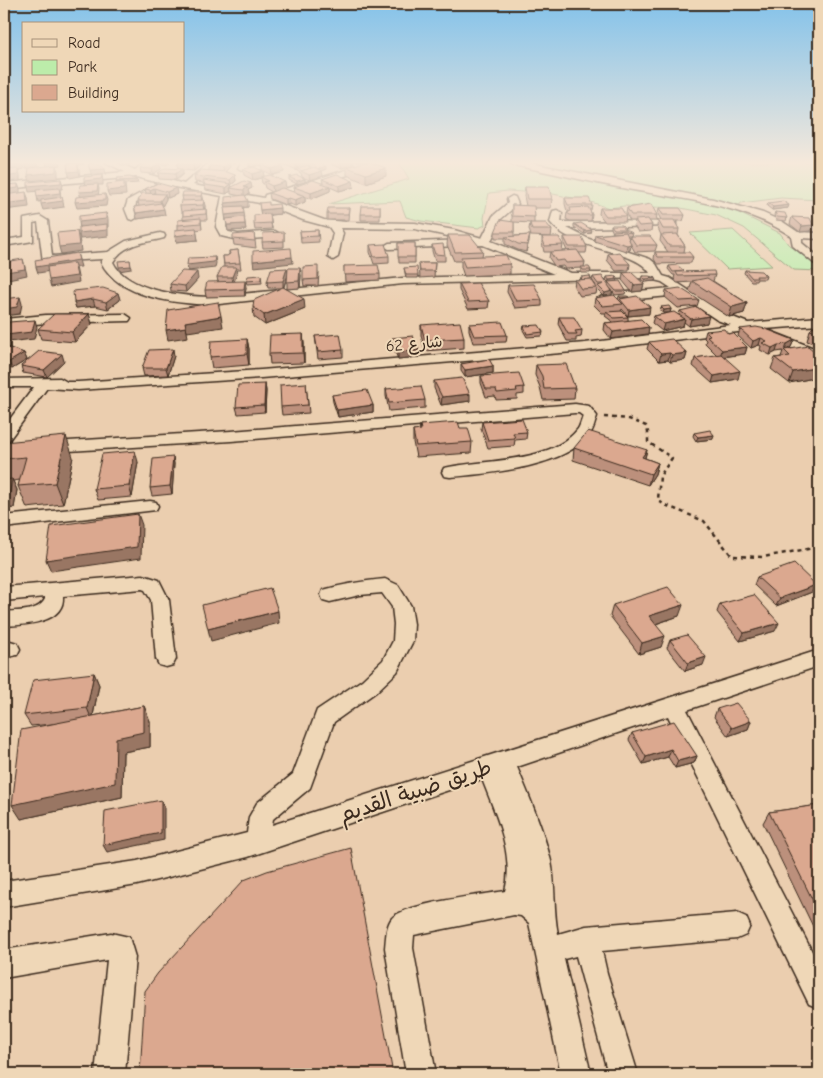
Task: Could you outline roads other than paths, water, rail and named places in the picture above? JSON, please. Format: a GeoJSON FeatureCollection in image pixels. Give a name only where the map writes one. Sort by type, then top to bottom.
{"type":"FeatureCollection","features":[{"type":"Feature","properties":{"kind":"street"},"geometry":{"type":"LineString","coordinates":[[131,212],[133,218]]}},
{"type":"Feature","properties":{"kind":"street"},"geometry":{"type":"LineString","coordinates":[[224,212],[221,227],[225,234],[238,237],[275,234]]}},
{"type":"Feature","properties":{"kind":"street"},"geometry":{"type":"LineString","coordinates":[[293,212],[318,221],[334,224],[415,226],[452,232],[485,242],[571,278]]}},
{"type":"Feature","properties":{"kind":"street"},"geometry":{"type":"LineString","coordinates":[[485,242],[497,218],[504,212]]}},
{"type":"Feature","properties":{"kind":"street"},"geometry":{"type":"LineString","coordinates":[[751,212],[787,227],[796,235],[798,244],[819,262]]}},
{"type":"Feature","properties":{"kind":"street"},"geometry":{"type":"LineString","coordinates":[[557,213],[554,219],[557,225],[575,237],[646,261],[652,266],[658,277]]}},
{"type":"Feature","properties":{"kind":"street"},"geometry":{"type":"LineString","coordinates":[[4,243],[29,239],[28,221],[40,219],[43,221],[47,260],[110,255],[124,245],[160,236]]}},
{"type":"Feature","properties":{"kind":"street"},"geometry":{"type":"LineString","coordinates":[[333,257],[338,233],[334,224]]}},
{"type":"Feature","properties":{"kind":"street"},"geometry":{"type":"LineString","coordinates":[[557,225],[672,224]]}},
{"type":"Feature","properties":{"kind":"street"},"geometry":{"type":"LineString","coordinates":[[796,235],[819,236]]}},
{"type":"Feature","properties":{"kind":"street"},"geometry":{"type":"LineString","coordinates":[[389,246],[485,242]]}},
{"type":"Feature","properties":{"kind":"street"},"geometry":{"type":"LineString","coordinates":[[110,255],[107,262],[108,267],[112,274],[125,283],[195,301],[219,301],[331,287],[403,281],[646,275],[658,277],[721,317],[819,354]]}},
{"type":"Feature","properties":{"kind":"street"},"geometry":{"type":"LineString","coordinates":[[605,298],[682,291]]}},
{"type":"Feature","properties":{"kind":"street"},"geometry":{"type":"LineString","coordinates":[[4,323],[125,318]]}},
{"type":"Feature","properties":{"kind":"street","name":"شارع 62"},"geometry":{"type":"LineString","coordinates":[[4,384],[46,384],[54,386],[261,374],[585,347],[744,327],[819,321]]}},
{"type":"Feature","properties":{"kind":"street"},"geometry":{"type":"LineString","coordinates":[[791,344],[787,338],[786,329],[796,322]]}},
{"type":"Feature","properties":{"kind":"street"},"geometry":{"type":"LineString","coordinates":[[4,376],[17,380],[20,384]]}},
{"type":"Feature","properties":{"kind":"street"},"geometry":{"type":"LineString","coordinates":[[6,431],[46,384]]}},
{"type":"Feature","properties":{"kind":"street"},"geometry":{"type":"LineString","coordinates":[[4,450],[231,436],[445,417],[582,408],[587,410],[590,416],[587,429],[557,452],[485,468],[450,472]]}},
{"type":"Feature","properties":{"kind":"street"},"geometry":{"type":"LineString","coordinates":[[4,522],[150,506]]}},
{"type":"Feature","properties":{"kind":"street"},"geometry":{"type":"LineString","coordinates":[[4,594],[143,582],[152,585],[160,600],[166,659]]}},
{"type":"Feature","properties":{"kind":"street"},"geometry":{"type":"LineString","coordinates":[[258,842],[261,817],[265,811],[302,781],[325,716],[369,686],[390,666],[403,641],[404,624],[401,606],[391,590],[385,586],[360,588],[330,595]]}},
{"type":"Feature","properties":{"kind":"street"},"geometry":{"type":"LineString","coordinates":[[4,619],[46,612],[52,608],[55,602],[53,590]]}},
{"type":"Feature","properties":{"kind":"street","name":"طريق ضبية القديم"},"geometry":{"type":"LineString","coordinates":[[4,894],[137,873],[258,842],[819,658]]}},
{"type":"Feature","properties":{"kind":"street"},"geometry":{"type":"LineString","coordinates":[[674,706],[819,994]]}},
{"type":"Feature","properties":{"kind":"street"},"geometry":{"type":"LineString","coordinates":[[496,763],[519,862],[520,880],[514,902]]}},
{"type":"Feature","properties":{"kind":"street"},"geometry":{"type":"LineString","coordinates":[[496,763],[524,812],[538,861],[542,916],[548,951],[576,1074]]}},
{"type":"Feature","properties":{"kind":"street"},"geometry":{"type":"LineString","coordinates":[[421,1074],[399,948],[401,928],[412,920],[514,902],[524,903],[534,908],[542,916]]}},
{"type":"Feature","properties":{"kind":"street"},"geometry":{"type":"LineString","coordinates":[[548,951],[586,938],[737,926]]}},
{"type":"Feature","properties":{"kind":"street"},"geometry":{"type":"LineString","coordinates":[[586,938],[593,973],[623,1074]]}},
{"type":"Feature","properties":{"kind":"street"},"geometry":{"type":"LineString","coordinates":[[4,964],[111,946],[119,948],[121,957],[110,1074]]}}]}
